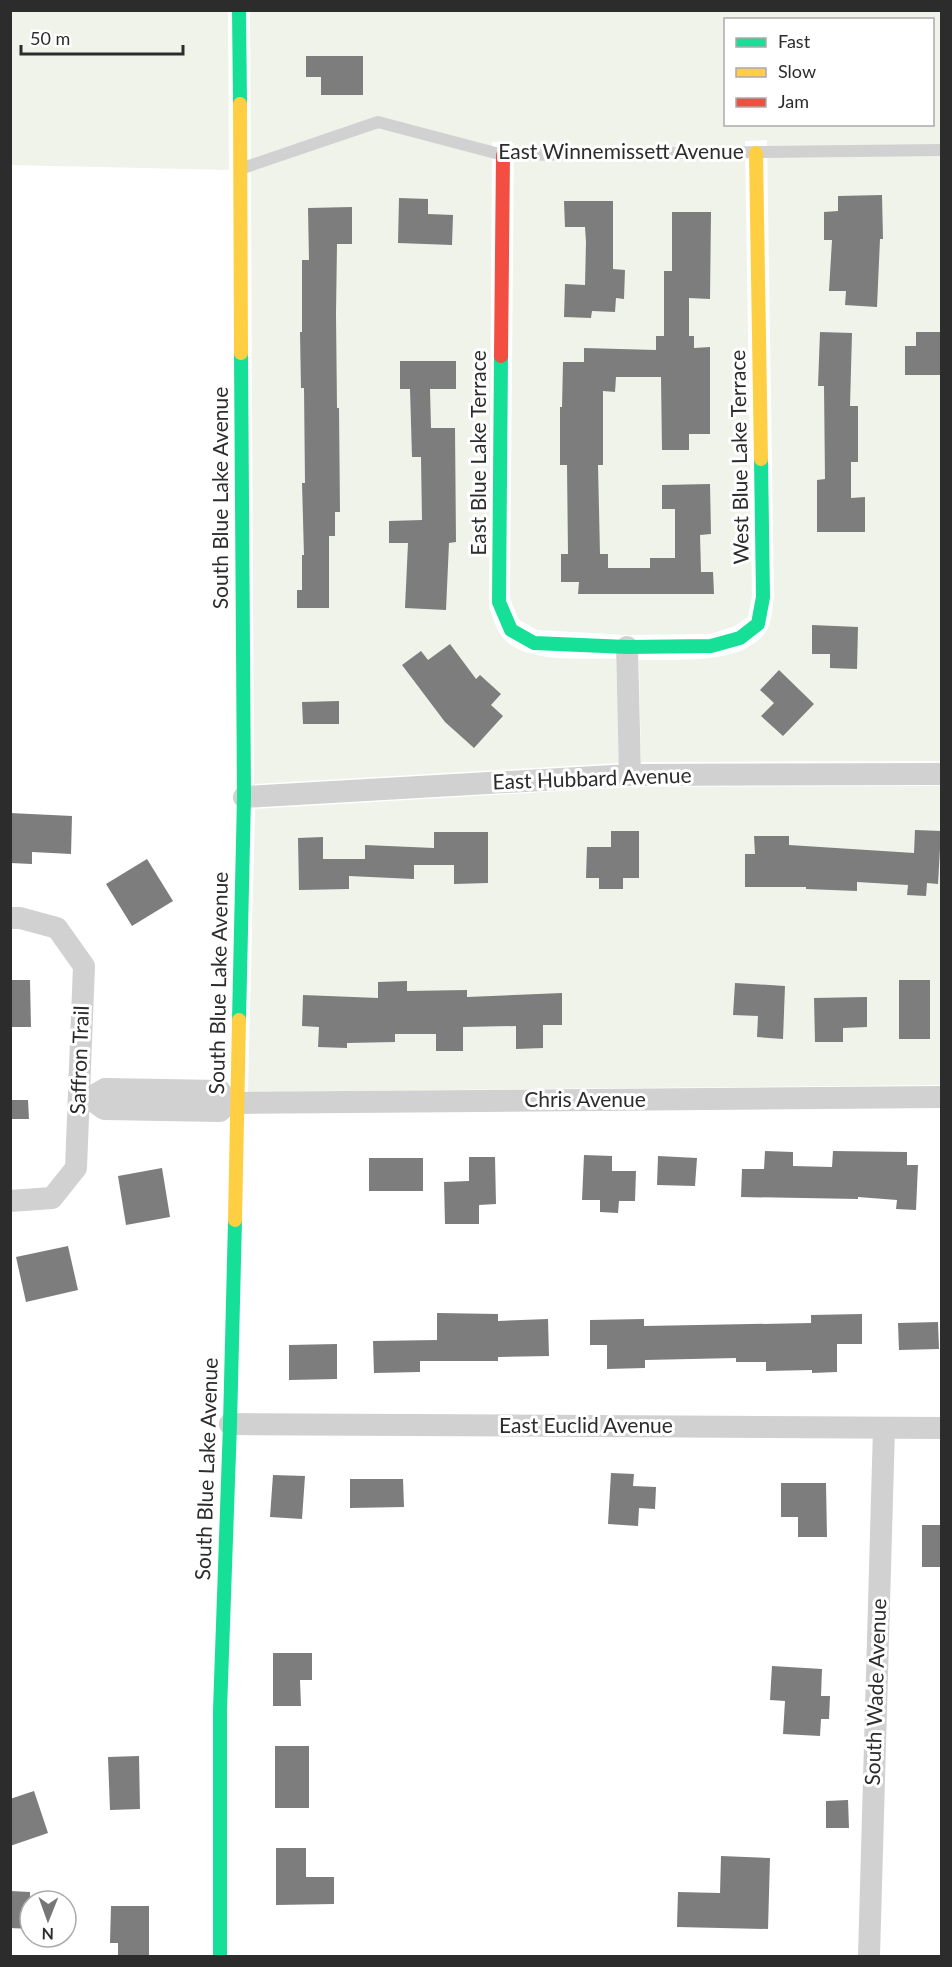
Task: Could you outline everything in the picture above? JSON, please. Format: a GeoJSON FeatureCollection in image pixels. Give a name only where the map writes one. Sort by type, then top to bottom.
{"type":"FeatureCollection","features":[{"type":"Feature","properties":{"kind":"main road","name":"South Blue Lake Avenue"},"geometry":{"type":"LineString","coordinates":[[220,1956],[220,1710],[230,1424],[233,1103],[244,797],[239,10]]}},
{"type":"Feature","properties":{"kind":"main road","name":"West Blue Lake Terrace"},"geometry":{"type":"LineString","coordinates":[[627,647],[711,646],[740,638],[758,624],[763,597],[756,153]]}},
{"type":"Feature","properties":{"kind":"main road","name":"East Blue Lake Terrace"},"geometry":{"type":"LineString","coordinates":[[503,155],[499,602],[511,630],[534,643],[627,647]]}},
{"type":"Feature","properties":{"kind":"street"},"geometry":{"type":"LineString","coordinates":[[627,647],[630,775]]}},
{"type":"Feature","properties":{"kind":"street","name":"East Hubbard Avenue"},"geometry":{"type":"LineString","coordinates":[[244,797],[630,775],[942,774]]}},
{"type":"Feature","properties":{"kind":"street","name":"Saffron Trail"},"geometry":{"type":"LineString","coordinates":[[10,918],[20,918],[57,928],[84,966],[84,1097],[76,1168],[52,1198],[10,1201]]}},
{"type":"Feature","properties":{"kind":"street","name":"Chris Avenue"},"geometry":{"type":"LineString","coordinates":[[84,1097],[104,1109],[220,1111],[233,1103],[942,1097]]}},
{"type":"Feature","properties":{"kind":"street","name":"East Euclid Avenue"},"geometry":{"type":"LineString","coordinates":[[230,1424],[942,1428]]}},
{"type":"Feature","properties":{"kind":"street","name":"South Wade Avenue"},"geometry":{"type":"LineString","coordinates":[[869,1956],[884,1428]]}},
{"type":"Feature","properties":{"kind":"lane","name":"East Winnemissett Avenue"},"geometry":{"type":"LineString","coordinates":[[240,169],[378,122],[503,155],[942,150]]}},
{"type":"Feature","properties":{"kind":"shaded area"},"geometry":{"type":"Polygon","coordinates":[[[11,11],[228,11],[229,170],[11,165],[11,11]]]}},
{"type":"Feature","properties":{"kind":"shaded area"},"geometry":{"type":"Polygon","coordinates":[[[250,11],[941,11],[941,761],[641,762],[639,660],[688,660],[724,656],[740,651],[754,644],[765,633],[771,616],[774,597],[767,140],[745,141],[752,596],[748,617],[735,626],[710,634],[627,635],[537,630],[519,620],[510,599],[514,143],[492,142],[489,608],[503,638],[526,652],[556,658],[616,659],[619,763],[254,784],[250,11]]]}},
{"type":"Feature","properties":{"kind":"shaded area"},"geometry":{"type":"Polygon","coordinates":[[[941,786],[941,1085],[248,1092],[255,809],[630,787],[941,786]]]}},
{"type":"Feature","properties":{"kind":"building"},"geometry":{"type":"Polygon","coordinates":[[[306,56],[363,56],[363,95],[321,95],[321,77],[306,77],[306,56]]]}},
{"type":"Feature","properties":{"kind":"building"},"geometry":{"type":"Polygon","coordinates":[[[882,195],[883,239],[880,239],[877,307],[845,305],[846,291],[829,291],[832,240],[824,240],[824,212],[838,211],[838,196],[882,195]]]}},
{"type":"Feature","properties":{"kind":"building"},"geometry":{"type":"Polygon","coordinates":[[[399,198],[428,199],[428,214],[453,215],[452,245],[398,243],[399,198]]]}},
{"type":"Feature","properties":{"kind":"building"},"geometry":{"type":"Polygon","coordinates":[[[564,201],[613,201],[613,269],[625,270],[624,299],[616,298],[615,312],[592,311],[591,318],[564,317],[565,284],[585,285],[586,242],[585,227],[565,227],[564,201]]]}},
{"type":"Feature","properties":{"kind":"building"},"geometry":{"type":"Polygon","coordinates":[[[352,207],[352,244],[337,244],[337,408],[339,408],[340,512],[335,512],[335,536],[329,536],[329,608],[297,608],[297,590],[302,590],[302,555],[304,555],[302,483],[305,483],[304,388],[301,388],[300,332],[302,332],[302,260],[309,260],[308,208],[352,207]]]}},
{"type":"Feature","properties":{"kind":"building"},"geometry":{"type":"Polygon","coordinates":[[[672,212],[711,212],[710,299],[689,298],[689,336],[694,336],[694,348],[710,347],[710,434],[689,434],[689,450],[662,450],[661,377],[616,377],[615,392],[603,391],[603,465],[598,465],[600,554],[608,554],[608,568],[650,568],[650,558],[675,558],[675,509],[662,509],[662,485],[710,484],[711,534],[700,535],[701,572],[713,572],[714,594],[578,594],[579,582],[561,582],[561,554],[568,554],[567,465],[560,465],[563,362],[584,362],[584,348],[656,350],[656,336],[664,336],[664,271],[672,271],[672,212]]]}},
{"type":"Feature","properties":{"kind":"building"},"geometry":{"type":"Polygon","coordinates":[[[820,332],[852,333],[850,406],[858,406],[858,462],[851,462],[851,498],[865,497],[865,532],[817,532],[817,480],[825,479],[824,386],[818,386],[820,332]]]}},
{"type":"Feature","properties":{"kind":"building"},"geometry":{"type":"Polygon","coordinates":[[[916,332],[942,332],[942,375],[905,375],[905,346],[916,346],[916,332]]]}},
{"type":"Feature","properties":{"kind":"building"},"geometry":{"type":"Polygon","coordinates":[[[400,361],[456,361],[456,389],[430,389],[431,428],[455,428],[456,542],[449,543],[446,610],[405,608],[408,543],[389,543],[389,521],[422,520],[421,457],[412,457],[410,389],[400,389],[400,361]]]}},
{"type":"Feature","properties":{"kind":"building"},"geometry":{"type":"Polygon","coordinates":[[[812,625],[858,627],[857,669],[830,668],[830,654],[812,654],[812,625]]]}},
{"type":"Feature","properties":{"kind":"building"},"geometry":{"type":"Polygon","coordinates":[[[450,644],[476,679],[480,675],[501,694],[491,705],[503,716],[474,748],[445,722],[402,665],[421,651],[428,660],[450,644]]]}},
{"type":"Feature","properties":{"kind":"building"},"geometry":{"type":"Polygon","coordinates":[[[779,670],[814,704],[783,736],[761,716],[774,703],[760,690],[779,670]]]}},
{"type":"Feature","properties":{"kind":"building"},"geometry":{"type":"Polygon","coordinates":[[[339,701],[339,724],[303,724],[302,702],[339,701]]]}},
{"type":"Feature","properties":{"kind":"building"},"geometry":{"type":"Polygon","coordinates":[[[10,813],[72,816],[71,854],[32,852],[32,864],[10,863],[10,813]]]}},
{"type":"Feature","properties":{"kind":"building"},"geometry":{"type":"Polygon","coordinates":[[[915,830],[941,831],[938,884],[927,883],[926,896],[907,895],[908,885],[857,882],[857,891],[806,889],[806,887],[745,887],[745,854],[755,854],[754,836],[789,836],[789,845],[914,853],[915,830]]]}},
{"type":"Feature","properties":{"kind":"building"},"geometry":{"type":"Polygon","coordinates":[[[611,831],[639,831],[639,878],[623,878],[623,889],[599,889],[599,878],[586,878],[587,847],[611,847],[611,831]]]}},
{"type":"Feature","properties":{"kind":"building"},"geometry":{"type":"Polygon","coordinates":[[[434,832],[488,832],[488,883],[454,884],[454,865],[414,865],[414,879],[349,876],[349,889],[299,890],[298,838],[323,837],[323,859],[365,859],[365,845],[434,848],[434,832]]]}},
{"type":"Feature","properties":{"kind":"building"},"geometry":{"type":"Polygon","coordinates":[[[147,859],[173,901],[132,926],[106,884],[147,859]]]}},
{"type":"Feature","properties":{"kind":"building"},"geometry":{"type":"Polygon","coordinates":[[[10,980],[30,980],[31,1027],[10,1027],[10,980]]]}},
{"type":"Feature","properties":{"kind":"building"},"geometry":{"type":"Polygon","coordinates":[[[899,980],[930,980],[930,1039],[899,1039],[899,980]]]}},
{"type":"Feature","properties":{"kind":"building"},"geometry":{"type":"Polygon","coordinates":[[[407,981],[407,991],[467,990],[467,997],[562,993],[562,1025],[543,1025],[543,1048],[516,1049],[516,1026],[463,1027],[463,1051],[436,1051],[436,1034],[395,1034],[395,1042],[347,1043],[347,1048],[318,1047],[319,1027],[302,1026],[303,995],[378,998],[378,982],[407,981]]]}},
{"type":"Feature","properties":{"kind":"building"},"geometry":{"type":"Polygon","coordinates":[[[735,983],[785,986],[783,1039],[757,1037],[758,1016],[733,1015],[735,983]]]}},
{"type":"Feature","properties":{"kind":"building"},"geometry":{"type":"Polygon","coordinates":[[[867,997],[867,1027],[843,1028],[843,1042],[815,1042],[814,998],[867,997]]]}},
{"type":"Feature","properties":{"kind":"building"},"geometry":{"type":"Polygon","coordinates":[[[10,1100],[28,1100],[29,1119],[10,1119],[10,1100]]]}},
{"type":"Feature","properties":{"kind":"building"},"geometry":{"type":"Polygon","coordinates":[[[765,1151],[793,1152],[793,1166],[832,1167],[833,1151],[907,1152],[907,1165],[918,1165],[916,1210],[896,1209],[897,1200],[858,1197],[858,1199],[741,1197],[742,1169],[764,1169],[765,1151]]]}},
{"type":"Feature","properties":{"kind":"building"},"geometry":{"type":"Polygon","coordinates":[[[584,1155],[612,1156],[612,1171],[636,1171],[635,1201],[619,1201],[618,1213],[600,1212],[600,1200],[582,1200],[584,1155]]]}},
{"type":"Feature","properties":{"kind":"building"},"geometry":{"type":"Polygon","coordinates":[[[658,1156],[697,1158],[695,1186],[657,1185],[658,1156]]]}},
{"type":"Feature","properties":{"kind":"building"},"geometry":{"type":"Polygon","coordinates":[[[469,1157],[495,1157],[496,1204],[479,1205],[479,1224],[445,1224],[444,1182],[469,1181],[469,1157]]]}},
{"type":"Feature","properties":{"kind":"building"},"geometry":{"type":"Polygon","coordinates":[[[369,1158],[423,1158],[423,1191],[369,1191],[369,1158]]]}},
{"type":"Feature","properties":{"kind":"building"},"geometry":{"type":"Polygon","coordinates":[[[162,1168],[170,1217],[126,1225],[118,1176],[162,1168]]]}},
{"type":"Feature","properties":{"kind":"building"},"geometry":{"type":"Polygon","coordinates":[[[68,1246],[78,1290],[26,1302],[16,1257],[68,1246]]]}},
{"type":"Feature","properties":{"kind":"building"},"geometry":{"type":"Polygon","coordinates":[[[437,1313],[498,1314],[498,1321],[548,1319],[549,1356],[498,1357],[498,1361],[420,1361],[420,1372],[374,1373],[373,1341],[437,1340],[437,1313]]]}},
{"type":"Feature","properties":{"kind":"building"},"geometry":{"type":"Polygon","coordinates":[[[862,1314],[862,1344],[837,1344],[837,1372],[766,1371],[766,1362],[736,1362],[736,1358],[645,1360],[645,1368],[607,1369],[607,1345],[590,1345],[590,1320],[644,1319],[644,1326],[811,1323],[811,1315],[862,1314]]]}},
{"type":"Feature","properties":{"kind":"building"},"geometry":{"type":"Polygon","coordinates":[[[938,1322],[939,1349],[899,1350],[898,1323],[938,1322]]]}},
{"type":"Feature","properties":{"kind":"building"},"geometry":{"type":"Polygon","coordinates":[[[337,1344],[337,1379],[289,1380],[289,1345],[337,1344]]]}},
{"type":"Feature","properties":{"kind":"building"},"geometry":{"type":"Polygon","coordinates":[[[611,1473],[634,1474],[633,1486],[656,1487],[655,1509],[639,1508],[638,1526],[608,1524],[611,1473]]]}},
{"type":"Feature","properties":{"kind":"building"},"geometry":{"type":"Polygon","coordinates":[[[273,1475],[305,1476],[302,1519],[270,1517],[273,1475]]]}},
{"type":"Feature","properties":{"kind":"building"},"geometry":{"type":"Polygon","coordinates":[[[350,1479],[403,1479],[404,1507],[350,1508],[350,1479]]]}},
{"type":"Feature","properties":{"kind":"building"},"geometry":{"type":"Polygon","coordinates":[[[781,1483],[826,1483],[827,1537],[798,1537],[798,1517],[781,1517],[781,1483]]]}},
{"type":"Feature","properties":{"kind":"building"},"geometry":{"type":"Polygon","coordinates":[[[922,1525],[942,1525],[942,1567],[922,1567],[922,1525]]]}},
{"type":"Feature","properties":{"kind":"building"},"geometry":{"type":"Polygon","coordinates":[[[273,1653],[312,1653],[312,1680],[300,1680],[301,1706],[273,1706],[273,1653]]]}},
{"type":"Feature","properties":{"kind":"building"},"geometry":{"type":"Polygon","coordinates":[[[772,1666],[822,1669],[821,1696],[830,1696],[829,1719],[821,1719],[820,1736],[783,1734],[785,1701],[770,1700],[772,1666]]]}},
{"type":"Feature","properties":{"kind":"building"},"geometry":{"type":"Polygon","coordinates":[[[275,1746],[309,1746],[309,1808],[275,1808],[275,1746]]]}},
{"type":"Feature","properties":{"kind":"building"},"geometry":{"type":"Polygon","coordinates":[[[139,1756],[140,1809],[110,1810],[108,1757],[139,1756]]]}},
{"type":"Feature","properties":{"kind":"building"},"geometry":{"type":"Polygon","coordinates":[[[34,1791],[48,1833],[10,1846],[10,1799],[34,1791]]]}},
{"type":"Feature","properties":{"kind":"building"},"geometry":{"type":"Polygon","coordinates":[[[848,1800],[849,1828],[826,1828],[826,1801],[848,1800]]]}},
{"type":"Feature","properties":{"kind":"building"},"geometry":{"type":"Polygon","coordinates":[[[276,1848],[306,1848],[306,1877],[334,1877],[334,1904],[276,1905],[276,1848]]]}},
{"type":"Feature","properties":{"kind":"building"},"geometry":{"type":"Polygon","coordinates":[[[721,1856],[770,1858],[768,1929],[677,1927],[678,1892],[720,1893],[721,1856]]]}},
{"type":"Feature","properties":{"kind":"building"},"geometry":{"type":"Polygon","coordinates":[[[10,1891],[18,1891],[18,1928],[10,1928],[10,1891]]]}},
{"type":"Feature","properties":{"kind":"building"},"geometry":{"type":"Polygon","coordinates":[[[111,1906],[149,1906],[149,1956],[118,1956],[118,1943],[110,1943],[111,1906]]]}},
{"type":"Feature","properties":{"kind":"traffic: fast"},"geometry":{"type":"LineString","coordinates":[[239,10],[240,104]]}},
{"type":"Feature","properties":{"kind":"traffic: fast"},"geometry":{"type":"LineString","coordinates":[[239,1020],[244,797],[241,353]]}},
{"type":"Feature","properties":{"kind":"traffic: fast"},"geometry":{"type":"LineString","coordinates":[[501,356],[499,602],[511,630],[534,643],[627,647],[711,646],[740,638],[758,624],[763,597],[761,459]]}},
{"type":"Feature","properties":{"kind":"traffic: fast"},"geometry":{"type":"LineString","coordinates":[[220,1956],[220,1710],[235,1220]]}},
{"type":"Feature","properties":{"kind":"traffic: slow"},"geometry":{"type":"LineString","coordinates":[[240,104],[241,353]]}},
{"type":"Feature","properties":{"kind":"traffic: slow"},"geometry":{"type":"LineString","coordinates":[[756,153],[761,459]]}},
{"type":"Feature","properties":{"kind":"traffic: slow"},"geometry":{"type":"LineString","coordinates":[[235,1220],[239,1020]]}},
{"type":"Feature","properties":{"kind":"traffic: jam"},"geometry":{"type":"LineString","coordinates":[[501,356],[503,155]]}}]}
